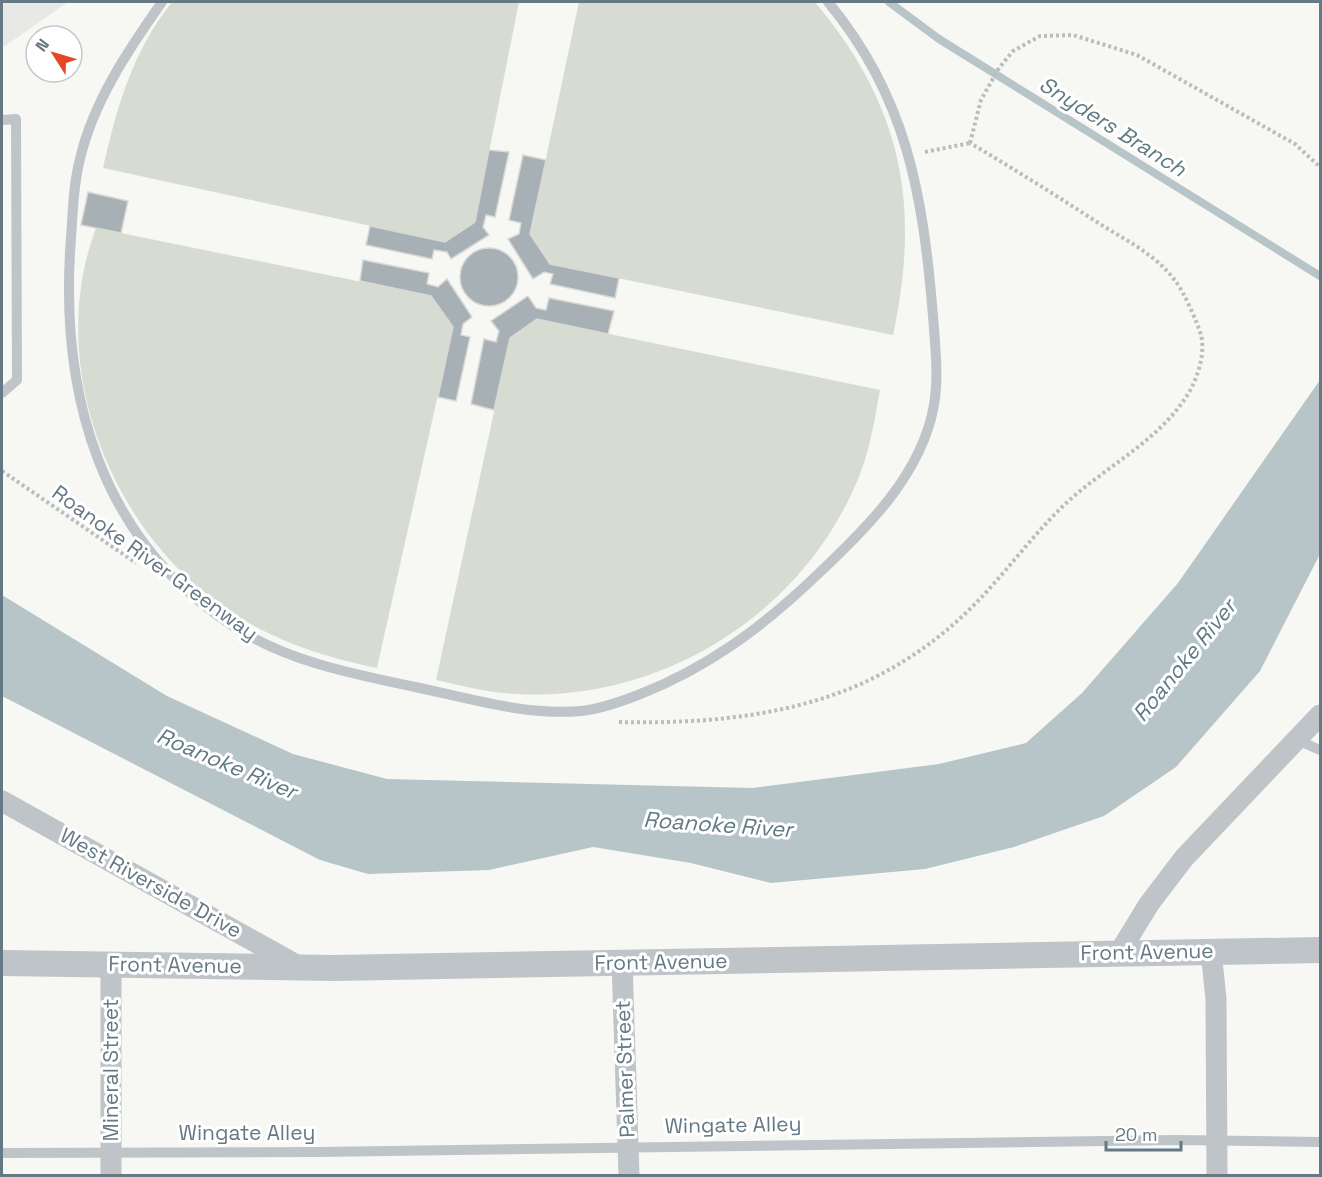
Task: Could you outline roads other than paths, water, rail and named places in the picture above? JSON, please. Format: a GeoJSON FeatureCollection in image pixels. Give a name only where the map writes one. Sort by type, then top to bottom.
{"type":"FeatureCollection","features":[{"type":"Feature","properties":{"kind":"street"},"geometry":{"type":"LineString","coordinates":[[1119,953],[1149,904],[1184,858],[1320,715]]}},
{"type":"Feature","properties":{"kind":"street","name":"West Riverside Drive"},"geometry":{"type":"LineString","coordinates":[[2,801],[300,967]]}},
{"type":"Feature","properties":{"kind":"street","name":"Front Avenue"},"geometry":{"type":"LineString","coordinates":[[2,963],[300,967],[1320,950]]}},
{"type":"Feature","properties":{"kind":"street"},"geometry":{"type":"LineString","coordinates":[[1211,951],[1216,999],[1217,1176]]}},
{"type":"Feature","properties":{"kind":"street","name":"Palmer Street"},"geometry":{"type":"LineString","coordinates":[[622,963],[629,1176]]}},
{"type":"Feature","properties":{"kind":"street","name":"Mineral Street"},"geometry":{"type":"LineString","coordinates":[[111,964],[111,1176]]}},
{"type":"Feature","properties":{"kind":"lane"},"geometry":{"type":"LineString","coordinates":[[162,2],[123,60],[107,92],[80,155],[76,180],[69,262],[71,355],[84,423],[105,479],[132,525],[162,563],[200,601],[236,628],[306,661],[520,708],[577,712],[615,704],[677,679],[746,638],[807,585],[868,524],[913,460],[927,430],[934,406],[937,362],[930,275],[910,155],[886,89],[873,64],[858,40],[828,2]]}},
{"type":"Feature","properties":{"kind":"lane"},"geometry":{"type":"LineString","coordinates":[[2,120],[16,119],[17,381],[2,393]]}},
{"type":"Feature","properties":{"kind":"lane"},"geometry":{"type":"LineString","coordinates":[[1297,740],[1320,750]]}},
{"type":"Feature","properties":{"kind":"lane","name":"Wingate Alley"},"geometry":{"type":"LineString","coordinates":[[2,1153],[318,1152],[628,1146],[1217,1141],[1320,1142]]}},
{"type":"Feature","properties":{"kind":"water","name":"Roanoke River"},"geometry":{"type":"Polygon","coordinates":[[[1320,380],[1320,554],[1260,671],[1176,767],[1104,816],[1014,847],[925,869],[771,883],[691,863],[593,847],[489,870],[368,874],[320,860],[2,696],[2,595],[167,696],[293,754],[387,779],[753,788],[939,764],[1026,743],[1082,693],[1178,583],[1320,380]]]}},
{"type":"Feature","properties":{"kind":"waterway","name":"Snyders Branch"},"geometry":{"type":"LineString","coordinates":[[889,2],[939,39],[1320,276]]}}]}
